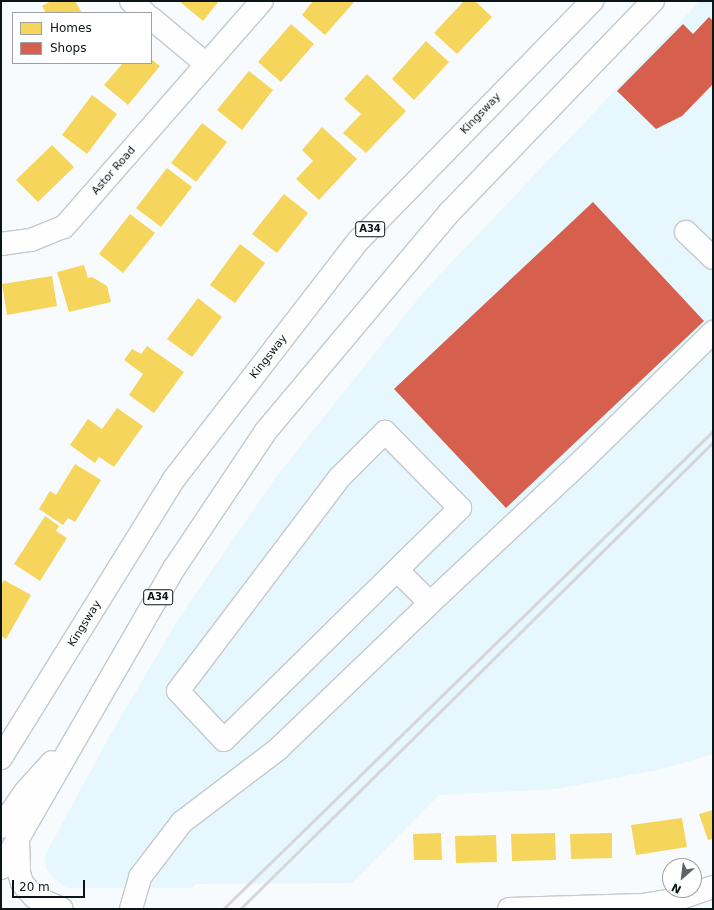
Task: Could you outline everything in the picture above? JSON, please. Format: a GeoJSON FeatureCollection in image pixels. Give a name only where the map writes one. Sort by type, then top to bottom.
{"type":"FeatureCollection","features":[{"type":"Feature","properties":{"kind":"main road"},"geometry":{"type":"LineString","coordinates":[[131,1],[144,12]]}},
{"type":"Feature","properties":{"kind":"main road","name":"Astor Road"},"geometry":{"type":"LineString","coordinates":[[1,244],[31,240],[64,227],[262,1]]}},
{"type":"Feature","properties":{"kind":"main road","name":"Kingsway"},"geometry":{"type":"LineString","coordinates":[[1,758],[174,479],[359,240],[592,1]]}},
{"type":"Feature","properties":{"kind":"main road","name":"A34"},"geometry":{"type":"LineString","coordinates":[[1,868],[175,567],[266,431],[450,213],[653,1]]}},
{"type":"Feature","properties":{"kind":"main road"},"geometry":{"type":"LineString","coordinates":[[152,19],[206,64]]}},
{"type":"Feature","properties":{"kind":"main road"},"geometry":{"type":"LineString","coordinates":[[686,232],[713,258]]}},
{"type":"Feature","properties":{"kind":"main road"},"geometry":{"type":"LineString","coordinates":[[131,909],[140,877],[182,822],[278,749],[430,603],[585,458],[713,332]]}},
{"type":"Feature","properties":{"kind":"main road"},"geometry":{"type":"LineString","coordinates":[[385,432],[460,508],[398,571],[224,740],[178,691],[340,477],[385,432]]}},
{"type":"Feature","properties":{"kind":"main road"},"geometry":{"type":"LineString","coordinates":[[398,571],[430,603]]}},
{"type":"Feature","properties":{"kind":"main road","name":"A34"},"geometry":{"type":"LineString","coordinates":[[1,827],[25,792],[80,730]]}},
{"type":"Feature","properties":{"kind":"main road"},"geometry":{"type":"LineString","coordinates":[[18,840],[19,873],[22,883],[34,897],[62,909]]}},
{"type":"Feature","properties":{"kind":"main road"},"geometry":{"type":"LineString","coordinates":[[509,909],[687,904],[713,887]]}},
{"type":"Feature","properties":{"kind":"shaded area"},"geometry":{"type":"Polygon","coordinates":[[[700,1],[713,1],[713,754],[663,769],[556,789],[439,795],[352,883],[196,884],[192,888],[67,888],[57,881],[46,869],[45,855],[108,739],[177,621],[276,477],[426,289],[700,1]]]}},
{"type":"Feature","properties":{"kind":"building: Homes"},"geometry":{"type":"Polygon","coordinates":[[[51,1],[75,1],[81,12],[45,12],[42,6],[51,1]]]}},
{"type":"Feature","properties":{"kind":"building: Homes"},"geometry":{"type":"Polygon","coordinates":[[[179,1],[219,1],[203,21],[179,1]]]}},
{"type":"Feature","properties":{"kind":"building: Homes"},"geometry":{"type":"Polygon","coordinates":[[[313,1],[355,1],[325,35],[302,15],[313,1]]]}},
{"type":"Feature","properties":{"kind":"building: Homes"},"geometry":{"type":"Polygon","coordinates":[[[464,1],[475,1],[492,17],[457,54],[434,33],[464,1]]]}},
{"type":"Feature","properties":{"kind":"building: Homes"},"geometry":{"type":"Polygon","coordinates":[[[291,24],[314,44],[281,82],[258,62],[291,24]]]}},
{"type":"Feature","properties":{"kind":"building: Homes"},"geometry":{"type":"Polygon","coordinates":[[[426,41],[449,62],[414,100],[392,79],[426,41]]]}},
{"type":"Feature","properties":{"kind":"building: Homes"},"geometry":{"type":"Polygon","coordinates":[[[152,60],[160,66],[128,105],[104,85],[122,64],[152,64],[152,60]]]}},
{"type":"Feature","properties":{"kind":"building: Homes"},"geometry":{"type":"Polygon","coordinates":[[[249,71],[273,90],[242,130],[217,110],[249,71]]]}},
{"type":"Feature","properties":{"kind":"building: Homes"},"geometry":{"type":"Polygon","coordinates":[[[367,74],[406,111],[366,153],[343,133],[361,114],[344,99],[367,74]]]}},
{"type":"Feature","properties":{"kind":"building: Homes"},"geometry":{"type":"Polygon","coordinates":[[[92,95],[117,114],[87,154],[62,135],[92,95]]]}},
{"type":"Feature","properties":{"kind":"building: Homes"},"geometry":{"type":"Polygon","coordinates":[[[202,123],[227,142],[196,182],[171,163],[202,123]]]}},
{"type":"Feature","properties":{"kind":"building: Homes"},"geometry":{"type":"Polygon","coordinates":[[[322,127],[357,159],[319,200],[296,179],[313,161],[302,150],[322,127]]]}},
{"type":"Feature","properties":{"kind":"building: Homes"},"geometry":{"type":"Polygon","coordinates":[[[52,145],[74,167],[38,202],[16,180],[52,145]]]}},
{"type":"Feature","properties":{"kind":"building: Homes"},"geometry":{"type":"Polygon","coordinates":[[[167,168],[192,187],[161,227],[136,208],[167,168]]]}},
{"type":"Feature","properties":{"kind":"building: Homes"},"geometry":{"type":"Polygon","coordinates":[[[284,194],[308,213],[277,253],[252,234],[284,194]]]}},
{"type":"Feature","properties":{"kind":"building: Homes"},"geometry":{"type":"Polygon","coordinates":[[[130,214],[155,233],[123,273],[99,254],[130,214]]]}},
{"type":"Feature","properties":{"kind":"building: Homes"},"geometry":{"type":"Polygon","coordinates":[[[240,244],[265,263],[235,303],[210,285],[240,244]]]}},
{"type":"Feature","properties":{"kind":"building: Homes"},"geometry":{"type":"Polygon","coordinates":[[[84,265],[88,278],[92,277],[107,286],[111,302],[69,312],[57,272],[84,265]]]}},
{"type":"Feature","properties":{"kind":"building: Homes"},"geometry":{"type":"Polygon","coordinates":[[[52,276],[57,306],[7,315],[2,284],[52,276]]]}},
{"type":"Feature","properties":{"kind":"building: Homes"},"geometry":{"type":"Polygon","coordinates":[[[198,298],[222,317],[192,357],[167,339],[198,298]]]}},
{"type":"Feature","properties":{"kind":"building: Homes"},"geometry":{"type":"Polygon","coordinates":[[[147,346],[184,372],[154,413],[129,395],[143,374],[124,360],[132,349],[141,354],[147,346]]]}},
{"type":"Feature","properties":{"kind":"building: Homes"},"geometry":{"type":"Polygon","coordinates":[[[117,408],[143,426],[114,467],[99,457],[95,463],[70,445],[88,419],[102,429],[117,408]]]}},
{"type":"Feature","properties":{"kind":"building: Homes"},"geometry":{"type":"Polygon","coordinates":[[[75,464],[101,480],[75,522],[68,518],[63,525],[39,509],[50,491],[56,495],[75,464]]]}},
{"type":"Feature","properties":{"kind":"building: Homes"},"geometry":{"type":"Polygon","coordinates":[[[45,516],[59,526],[56,531],[67,538],[40,581],[14,564],[45,516]]]}},
{"type":"Feature","properties":{"kind":"building: Homes"},"geometry":{"type":"Polygon","coordinates":[[[4,580],[31,595],[6,639],[1,636],[1,585],[4,580]]]}},
{"type":"Feature","properties":{"kind":"building: Homes"},"geometry":{"type":"Polygon","coordinates":[[[713,810],[713,839],[708,840],[699,814],[713,810]]]}},
{"type":"Feature","properties":{"kind":"building: Homes"},"geometry":{"type":"Polygon","coordinates":[[[682,818],[687,847],[636,855],[631,825],[682,818]]]}},
{"type":"Feature","properties":{"kind":"building: Homes"},"geometry":{"type":"Polygon","coordinates":[[[441,833],[442,860],[414,860],[413,834],[441,833]]]}},
{"type":"Feature","properties":{"kind":"building: Homes"},"geometry":{"type":"Polygon","coordinates":[[[555,833],[556,860],[512,861],[511,834],[555,833]]]}},
{"type":"Feature","properties":{"kind":"building: Homes"},"geometry":{"type":"Polygon","coordinates":[[[612,833],[612,858],[571,859],[570,834],[612,833]]]}},
{"type":"Feature","properties":{"kind":"building: Homes"},"geometry":{"type":"Polygon","coordinates":[[[496,835],[497,862],[456,863],[455,836],[496,835]]]}},
{"type":"Feature","properties":{"kind":"building: Shops"},"geometry":{"type":"Polygon","coordinates":[[[709,17],[713,21],[713,84],[682,116],[656,129],[617,91],[683,24],[693,34],[709,17]]]}},
{"type":"Feature","properties":{"kind":"building: Shops"},"geometry":{"type":"Polygon","coordinates":[[[593,202],[704,321],[506,508],[394,389],[593,202]]]}},
{"type":"Feature","properties":{"kind":"railway"},"geometry":{"type":"LineString","coordinates":[[223,909],[713,431]]}},
{"type":"Feature","properties":{"kind":"railway"},"geometry":{"type":"LineString","coordinates":[[240,909],[713,442]]}}]}
